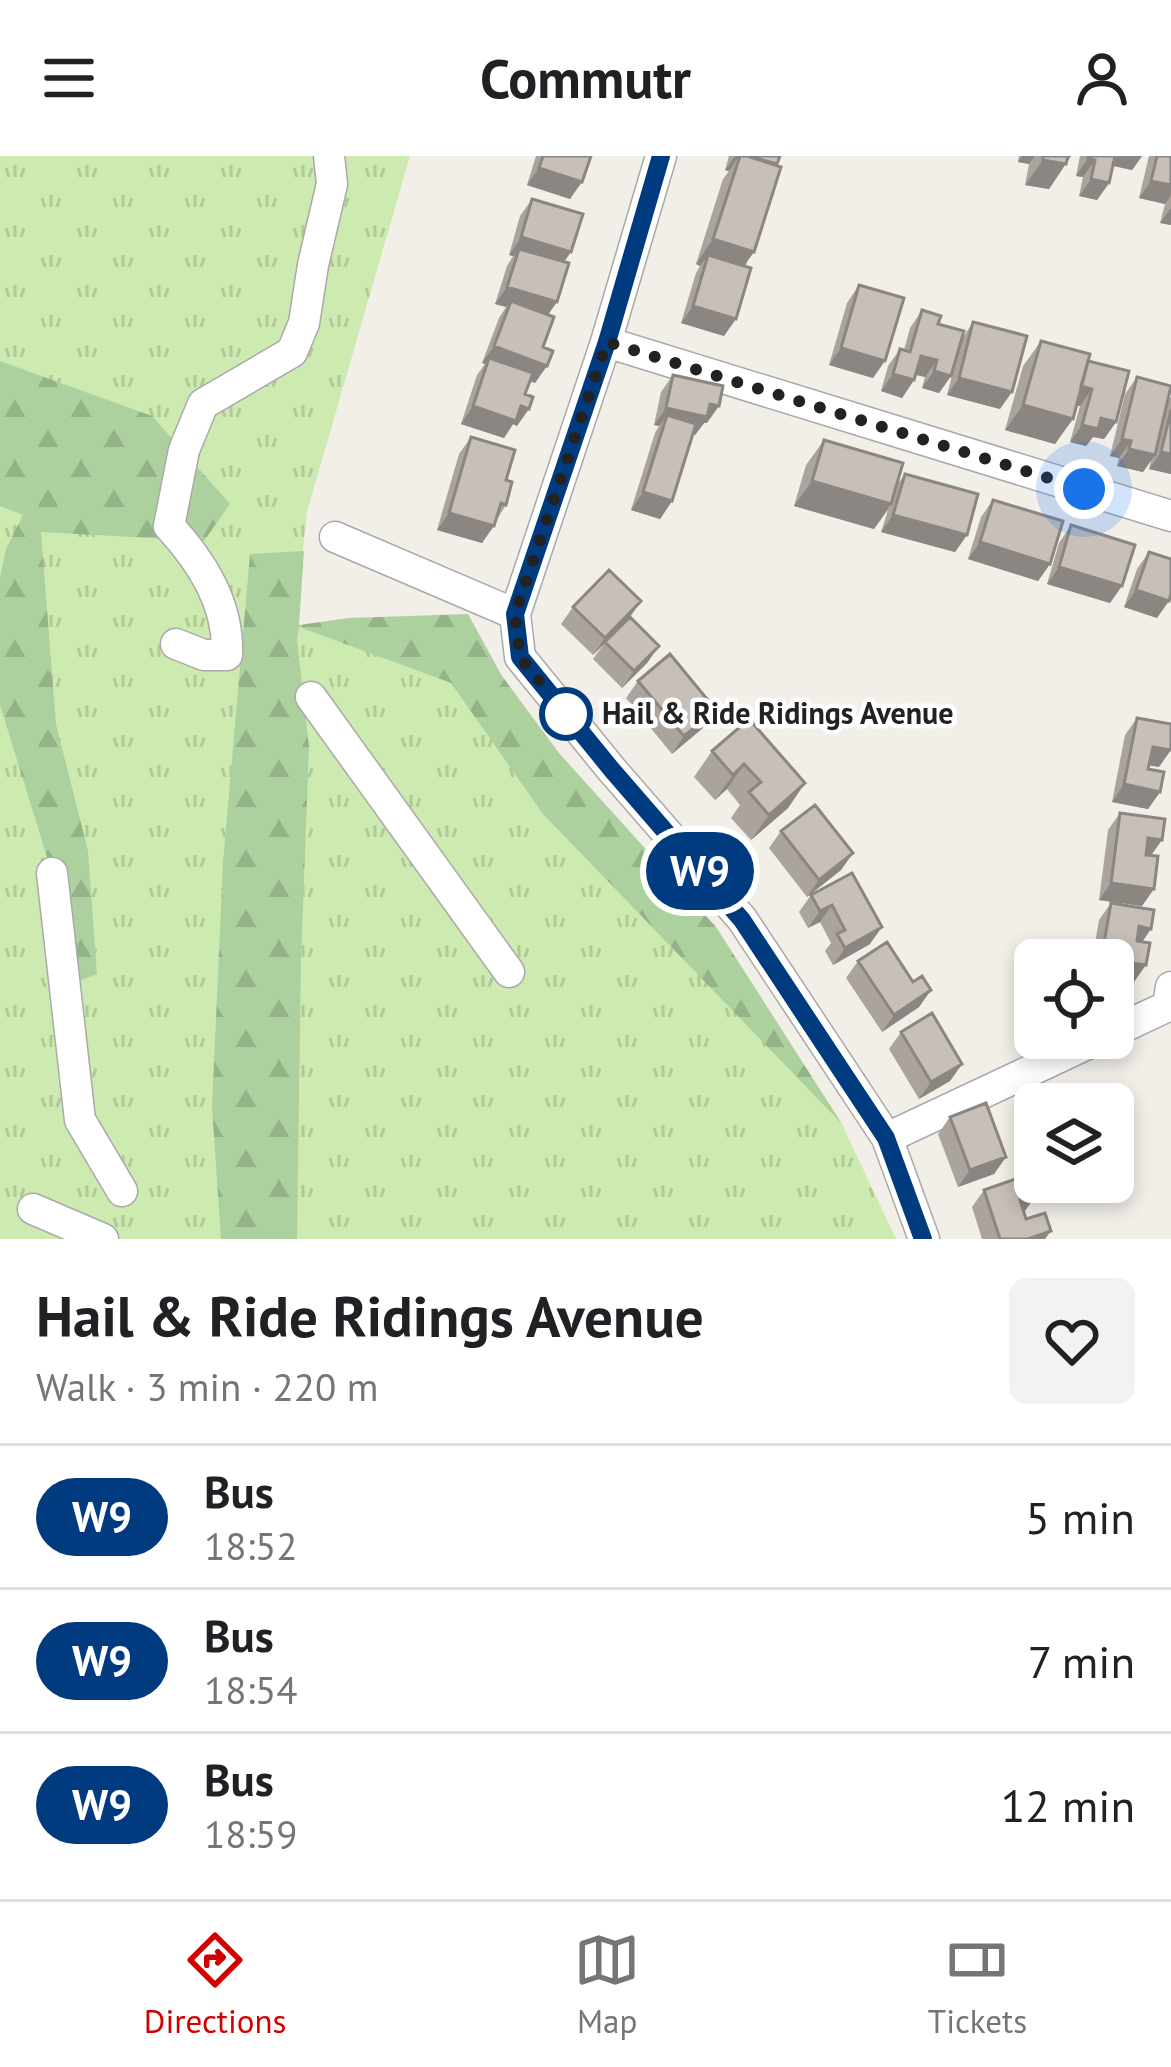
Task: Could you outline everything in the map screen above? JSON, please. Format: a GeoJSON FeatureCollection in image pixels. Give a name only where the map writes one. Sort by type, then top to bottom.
{"type":"FeatureCollection","features":[{"type":"Feature","properties":{"kind":"street"},"geometry":{"type":"LineString","coordinates":[[176,644],[204,655],[227,655],[218,597],[197,557],[169,526],[184,451],[203,404],[292,352],[304,323],[332,184],[329,156]]}},
{"type":"Feature","properties":{"kind":"street"},"geometry":{"type":"LineString","coordinates":[[662,156],[607,342],[515,614],[520,657],[742,920],[886,1138],[923,1239]]}},
{"type":"Feature","properties":{"kind":"street"},"geometry":{"type":"LineString","coordinates":[[607,342],[1171,516]]}},
{"type":"Feature","properties":{"kind":"street"},"geometry":{"type":"LineString","coordinates":[[335,536],[515,614]]}},
{"type":"Feature","properties":{"kind":"street"},"geometry":{"type":"LineString","coordinates":[[310,697],[509,972]]}},
{"type":"Feature","properties":{"kind":"street"},"geometry":{"type":"LineString","coordinates":[[52,873],[80,1120],[122,1192]]}},
{"type":"Feature","properties":{"kind":"street"},"geometry":{"type":"LineString","coordinates":[[1134,1022],[1168,1006],[1171,987]]}},
{"type":"Feature","properties":{"kind":"street"},"geometry":{"type":"LineString","coordinates":[[886,1138],[1055,1059]]}},
{"type":"Feature","properties":{"kind":"street"},"geometry":{"type":"LineString","coordinates":[[33,1209],[103,1239]]}},
{"type":"Feature","properties":{"kind":"green space"},"geometry":{"type":"Polygon","coordinates":[[[0,156],[410,156],[307,512],[295,625],[451,683],[716,927],[842,1124],[896,1239],[0,1239],[0,156]]]}},
{"type":"Feature","properties":{"kind":"green space"},"geometry":{"type":"Polygon","coordinates":[[[0,361],[152,416],[230,504],[204,541],[41,532],[56,724],[88,851],[97,974],[76,982],[72,938],[0,705],[0,578],[6,549],[23,515],[0,506],[0,361]]]}},
{"type":"Feature","properties":{"kind":"green space"},"geometry":{"type":"Polygon","coordinates":[[[304,551],[299,625],[349,618],[468,614],[502,676],[559,753],[716,927],[842,1124],[543,814],[451,683],[299,627],[309,747],[297,1239],[221,1239],[212,1107],[223,862],[250,554],[304,551]]]}},
{"type":"Feature","properties":{"kind":"building"},"geometry":{"type":"Polygon","coordinates":[[[543,156],[591,156],[582,182],[539,168],[543,156]]]}},
{"type":"Feature","properties":{"kind":"building"},"geometry":{"type":"Polygon","coordinates":[[[740,156],[781,167],[754,252],[713,239],[740,156]]]}},
{"type":"Feature","properties":{"kind":"building"},"geometry":{"type":"Polygon","coordinates":[[[749,156],[780,156],[777,164],[749,156]]]}},
{"type":"Feature","properties":{"kind":"building"},"geometry":{"type":"Polygon","coordinates":[[[1043,156],[1068,156],[1066,164],[1043,160],[1043,156]]]}},
{"type":"Feature","properties":{"kind":"building"},"geometry":{"type":"Polygon","coordinates":[[[1088,156],[1115,156],[1109,183],[1091,179],[1095,160],[1088,156]]]}},
{"type":"Feature","properties":{"kind":"building"},"geometry":{"type":"Polygon","coordinates":[[[1157,156],[1171,156],[1171,185],[1151,181],[1157,156]]]}},
{"type":"Feature","properties":{"kind":"building"},"geometry":{"type":"Polygon","coordinates":[[[532,199],[583,214],[571,252],[521,237],[532,199]]]}},
{"type":"Feature","properties":{"kind":"building"},"geometry":{"type":"Polygon","coordinates":[[[519,249],[569,263],[557,302],[507,287],[519,249]]]}},
{"type":"Feature","properties":{"kind":"building"},"geometry":{"type":"Polygon","coordinates":[[[708,255],[751,268],[736,319],[693,306],[708,255]]]}},
{"type":"Feature","properties":{"kind":"building"},"geometry":{"type":"Polygon","coordinates":[[[859,285],[904,298],[885,361],[841,348],[859,285]]]}},
{"type":"Feature","properties":{"kind":"building"},"geometry":{"type":"Polygon","coordinates":[[[511,301],[554,317],[543,347],[553,351],[547,366],[494,346],[511,301]]]}},
{"type":"Feature","properties":{"kind":"building"},"geometry":{"type":"Polygon","coordinates":[[[922,310],[941,316],[938,324],[964,331],[951,376],[934,371],[937,360],[921,356],[914,380],[893,374],[900,349],[910,352],[922,310]]]}},
{"type":"Feature","properties":{"kind":"building"},"geometry":{"type":"Polygon","coordinates":[[[973,322],[1027,336],[1012,392],[959,378],[973,322]]]}},
{"type":"Feature","properties":{"kind":"building"},"geometry":{"type":"Polygon","coordinates":[[[1041,341],[1090,354],[1073,419],[1023,405],[1041,341]]]}},
{"type":"Feature","properties":{"kind":"building"},"geometry":{"type":"Polygon","coordinates":[[[489,358],[533,373],[525,394],[533,397],[529,409],[521,406],[516,421],[473,406],[489,358]]]}},
{"type":"Feature","properties":{"kind":"building"},"geometry":{"type":"Polygon","coordinates":[[[1088,361],[1129,371],[1116,422],[1101,418],[1098,429],[1082,425],[1092,389],[1081,386],[1088,361]]]}},
{"type":"Feature","properties":{"kind":"building"},"geometry":{"type":"Polygon","coordinates":[[[673,375],[723,386],[719,406],[710,404],[707,417],[666,408],[673,375]]]}},
{"type":"Feature","properties":{"kind":"building"},"geometry":{"type":"Polygon","coordinates":[[[1137,377],[1171,386],[1155,455],[1129,449],[1131,441],[1122,439],[1137,377]]]}},
{"type":"Feature","properties":{"kind":"building"},"geometry":{"type":"Polygon","coordinates":[[[1171,410],[1171,454],[1161,452],[1171,410]]]}},
{"type":"Feature","properties":{"kind":"building"},"geometry":{"type":"Polygon","coordinates":[[[667,415],[696,424],[672,501],[643,492],[667,415]]]}},
{"type":"Feature","properties":{"kind":"building"},"geometry":{"type":"Polygon","coordinates":[[[471,437],[515,450],[506,480],[512,482],[506,505],[501,503],[494,526],[449,513],[471,437]]]}},
{"type":"Feature","properties":{"kind":"building"},"geometry":{"type":"Polygon","coordinates":[[[824,440],[903,463],[891,504],[812,481],[824,440]]]}},
{"type":"Feature","properties":{"kind":"building"},"geometry":{"type":"Polygon","coordinates":[[[905,474],[978,494],[967,535],[893,515],[905,474]]]}},
{"type":"Feature","properties":{"kind":"building"},"geometry":{"type":"Polygon","coordinates":[[[993,500],[1063,521],[1050,564],[980,542],[993,500]]]}},
{"type":"Feature","properties":{"kind":"building"},"geometry":{"type":"Polygon","coordinates":[[[1071,525],[1135,545],[1122,586],[1059,567],[1071,525]]]}},
{"type":"Feature","properties":{"kind":"building"},"geometry":{"type":"Polygon","coordinates":[[[1149,552],[1171,559],[1169,601],[1136,590],[1149,552]]]}},
{"type":"Feature","properties":{"kind":"building"},"geometry":{"type":"Polygon","coordinates":[[[609,570],[641,601],[605,638],[573,607],[609,570]]]}},
{"type":"Feature","properties":{"kind":"building"},"geometry":{"type":"Polygon","coordinates":[[[630,617],[659,646],[634,671],[605,642],[630,617]]]}},
{"type":"Feature","properties":{"kind":"building"},"geometry":{"type":"Polygon","coordinates":[[[670,654],[716,710],[684,736],[638,681],[670,654]]]}},
{"type":"Feature","properties":{"kind":"building"},"geometry":{"type":"Polygon","coordinates":[[[1137,718],[1171,724],[1171,750],[1153,747],[1148,769],[1164,772],[1160,792],[1124,784],[1137,718]]]}},
{"type":"Feature","properties":{"kind":"building"},"geometry":{"type":"Polygon","coordinates":[[[749,719],[805,783],[769,815],[749,792],[761,782],[744,764],[733,775],[712,751],[749,719]]]}},
{"type":"Feature","properties":{"kind":"building"},"geometry":{"type":"Polygon","coordinates":[[[815,805],[853,853],[819,880],[781,831],[815,805]]]}},
{"type":"Feature","properties":{"kind":"building"},"geometry":{"type":"Polygon","coordinates":[[[1120,813],[1165,819],[1162,840],[1148,838],[1146,855],[1158,856],[1154,889],[1111,883],[1120,813]]]}},
{"type":"Feature","properties":{"kind":"building"},"geometry":{"type":"Polygon","coordinates":[[[852,873],[882,927],[845,948],[837,934],[845,930],[832,905],[820,911],[811,895],[852,873]]]}},
{"type":"Feature","properties":{"kind":"building"},"geometry":{"type":"Polygon","coordinates":[[[1111,903],[1154,910],[1151,929],[1139,926],[1137,941],[1150,943],[1146,965],[1134,963],[1134,939],[1105,939],[1111,903]]]}},
{"type":"Feature","properties":{"kind":"building"},"geometry":{"type":"Polygon","coordinates":[[[887,942],[913,982],[922,976],[931,990],[894,1015],[858,961],[887,942]]]}},
{"type":"Feature","properties":{"kind":"building"},"geometry":{"type":"Polygon","coordinates":[[[932,1013],[962,1064],[931,1082],[901,1032],[932,1013]]]}},
{"type":"Feature","properties":{"kind":"building"},"geometry":{"type":"Polygon","coordinates":[[[986,1103],[1006,1157],[970,1170],[950,1117],[986,1103]]]}},
{"type":"Feature","properties":{"kind":"building"},"geometry":{"type":"Polygon","coordinates":[[[1014,1180],[1014,1203],[1021,1203],[1026,1219],[1045,1213],[1051,1231],[1028,1239],[1000,1239],[984,1190],[1014,1180]]]}},
{"type":"Feature","properties":{"kind":"bus line","name":"W9"},"geometry":{"type":"LineString","coordinates":[[661,156],[607,342],[515,614],[520,657],[742,920],[886,1138],[923,1239]]}},
{"type":"Feature","properties":{"kind":"place","name":"Hail & Ride Ridings Avenue"},"geometry":{"type":"Point","coordinates":[566,714]}},
{"type":"Feature","properties":{"kind":"route"},"geometry":{"type":"LineString","coordinates":[[566,714],[520,657],[515,614],[607,342],[1084,489]]}}]}
